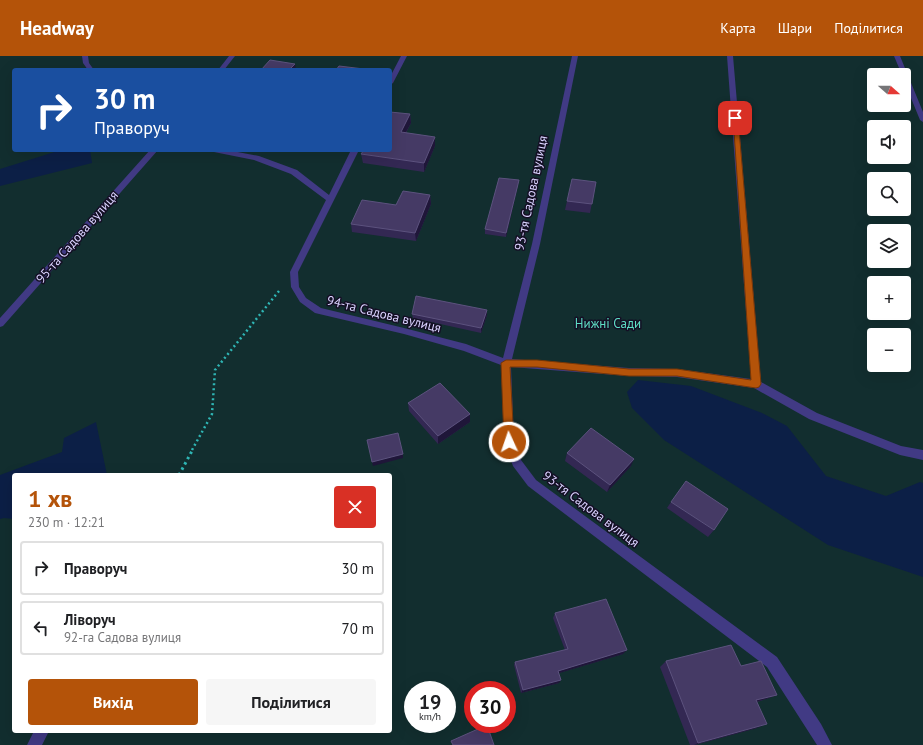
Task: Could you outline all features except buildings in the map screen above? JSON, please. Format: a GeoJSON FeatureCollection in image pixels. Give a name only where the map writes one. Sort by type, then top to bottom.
{"type":"FeatureCollection","features":[{"type":"Feature","properties":{"kind":"street"},"geometry":{"type":"LineString","coordinates":[[85,56],[86,63],[90,68]]}},
{"type":"Feature","properties":{"kind":"street"},"geometry":{"type":"LineString","coordinates":[[223,68],[232,56]]}},
{"type":"Feature","properties":{"kind":"street"},"geometry":{"type":"LineString","coordinates":[[392,79],[404,56]]}},
{"type":"Feature","properties":{"kind":"street","name":"93-тя Садова вулиця"},"geometry":{"type":"LineString","coordinates":[[575,56],[536,244],[506,363],[509,442],[517,463],[532,482],[772,662],[825,745]]}},
{"type":"Feature","properties":{"kind":"street"},"geometry":{"type":"LineString","coordinates":[[730,56],[756,384],[813,416],[900,450],[923,455]]}},
{"type":"Feature","properties":{"kind":"street"},"geometry":{"type":"LineString","coordinates":[[897,56],[923,120]]}},
{"type":"Feature","properties":{"kind":"street","name":"95-та Садова вулиця"},"geometry":{"type":"LineString","coordinates":[[0,324],[152,152]]}},
{"type":"Feature","properties":{"kind":"street"},"geometry":{"type":"LineString","coordinates":[[224,152],[256,158],[294,172],[329,199]]}},
{"type":"Feature","properties":{"kind":"street"},"geometry":{"type":"LineString","coordinates":[[294,272],[329,199],[354,152]]}},
{"type":"Feature","properties":{"kind":"street","name":"94-та Садова вулиця"},"geometry":{"type":"LineString","coordinates":[[294,272],[295,286],[303,300],[318,311],[404,331],[466,348],[506,363],[537,364],[629,372],[677,372],[756,384]]}},
{"type":"Feature","properties":{"kind":"street"},"geometry":{"type":"LineString","coordinates":[[34,745],[41,733]]}},
{"type":"Feature","properties":{"kind":"path"},"geometry":{"type":"LineString","coordinates":[[180,473],[212,414],[215,370],[294,272]]}},
{"type":"Feature","properties":{"kind":"green space","name":"Нижні Сади"},"geometry":{"type":"Polygon","coordinates":[[[0,56],[923,56],[923,745],[0,745],[0,56]]]}},
{"type":"Feature","properties":{"kind":"water"},"geometry":{"type":"Polygon","coordinates":[[[55,152],[90,152],[92,163],[0,186],[0,169],[55,152]]]}},
{"type":"Feature","properties":{"kind":"water"},"geometry":{"type":"Polygon","coordinates":[[[638,380],[691,386],[762,413],[787,426],[826,476],[886,496],[920,482],[923,483],[923,577],[828,545],[664,440],[632,408],[627,392],[638,380]]]}},
{"type":"Feature","properties":{"kind":"water"},"geometry":{"type":"Polygon","coordinates":[[[96,422],[107,473],[12,473],[12,519],[0,519],[0,475],[62,452],[64,438],[96,422]]]}},
{"type":"Feature","properties":{"kind":"route"},"geometry":{"type":"LineString","coordinates":[[509,442],[506,363],[537,364],[629,372],[677,372],[756,384],[735,118]]}}]}
